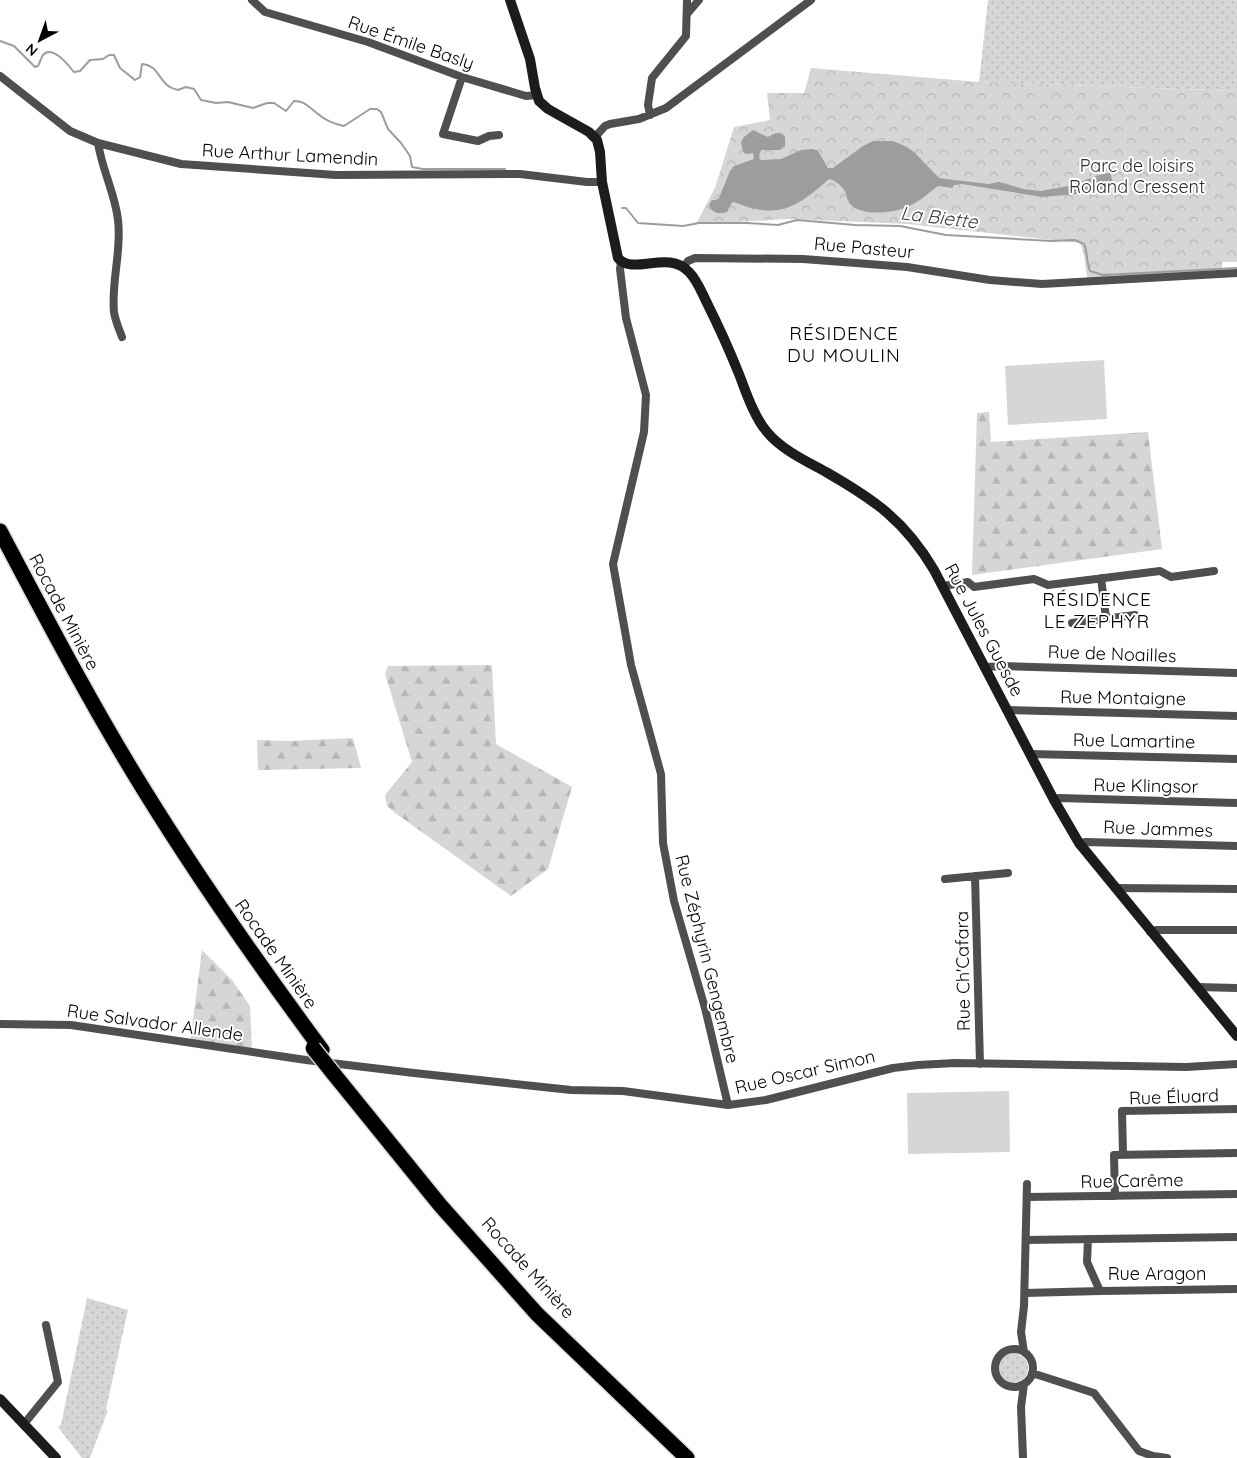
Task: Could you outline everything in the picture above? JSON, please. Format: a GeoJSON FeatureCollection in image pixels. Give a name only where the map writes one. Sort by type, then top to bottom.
{"type":"FeatureCollection","features":[{"type":"Feature","properties":{"kind":"highway","name":"Rocade Minière"},"geometry":{"type":"LineString","coordinates":[[0,531],[70,664],[143,788],[314,1052]]}},
{"type":"Feature","properties":{"kind":"highway","name":"Rocade Minière"},"geometry":{"type":"LineString","coordinates":[[0,545],[76,688],[162,830],[227,930],[314,1052],[341,1070],[412,1164],[582,1357],[681,1453]]}},
{"type":"Feature","properties":{"kind":"main road"},"geometry":{"type":"LineString","coordinates":[[510,0],[530,59],[537,95],[543,106],[595,137],[600,152],[602,182],[618,258],[622,262],[634,264],[670,262],[683,267]]}},
{"type":"Feature","properties":{"kind":"main road","name":"Rue Jules Guesde"},"geometry":{"type":"LineString","coordinates":[[683,267],[697,283],[713,314],[750,402],[766,431],[790,452],[866,496],[891,515],[916,541],[986,668],[1054,800],[1079,843],[1237,1036]]}},
{"type":"Feature","properties":{"kind":"main road"},"geometry":{"type":"LineString","coordinates":[[0,1399],[56,1458]]}},
{"type":"Feature","properties":{"kind":"street","name":"Rue Émile Basly"},"geometry":{"type":"LineString","coordinates":[[252,0],[265,12],[368,42],[462,77],[526,96],[537,95]]}},
{"type":"Feature","properties":{"kind":"street"},"geometry":{"type":"LineString","coordinates":[[650,115],[648,105],[652,78],[686,36],[687,0]]}},
{"type":"Feature","properties":{"kind":"street"},"geometry":{"type":"LineString","coordinates":[[687,14],[699,0]]}},
{"type":"Feature","properties":{"kind":"street"},"geometry":{"type":"LineString","coordinates":[[595,137],[605,126],[634,120],[666,108],[811,0]]}},
{"type":"Feature","properties":{"kind":"street"},"geometry":{"type":"LineString","coordinates":[[462,77],[443,134],[478,141],[489,136],[499,135]]}},
{"type":"Feature","properties":{"kind":"street"},"geometry":{"type":"LineString","coordinates":[[0,87],[2,78]]}},
{"type":"Feature","properties":{"kind":"street","name":"Rue Arthur Lamendin"},"geometry":{"type":"LineString","coordinates":[[2,78],[70,131],[98,143],[181,164],[336,175],[520,174],[602,182]]}},
{"type":"Feature","properties":{"kind":"street"},"geometry":{"type":"LineString","coordinates":[[98,143],[105,174],[115,198],[118,220],[120,238],[114,312],[122,337]]}},
{"type":"Feature","properties":{"kind":"street","name":"Rue Pasteur"},"geometry":{"type":"LineString","coordinates":[[683,267],[688,261],[695,258],[803,259],[906,267],[990,280],[1042,284],[1237,273]]}},
{"type":"Feature","properties":{"kind":"street","name":"Rue Zéphyrin Gengembre"},"geometry":{"type":"LineString","coordinates":[[622,262],[620,269],[626,318],[646,395],[644,432],[613,564],[631,665],[661,774],[662,843],[674,901],[705,1008],[728,1105]]}},
{"type":"Feature","properties":{"kind":"street"},"geometry":{"type":"LineString","coordinates":[[942,586],[968,582],[974,586],[1034,579],[1048,585],[1160,571],[1171,577],[1214,571]]}},
{"type":"Feature","properties":{"kind":"street"},"geometry":{"type":"LineString","coordinates":[[1101,578],[1106,618]]}},
{"type":"Feature","properties":{"kind":"street"},"geometry":{"type":"LineString","coordinates":[[1072,623],[1135,615]]}},
{"type":"Feature","properties":{"kind":"street","name":"Rue de Noailles"},"geometry":{"type":"LineString","coordinates":[[986,668],[1003,666],[1237,673]]}},
{"type":"Feature","properties":{"kind":"street","name":"Rue Montaigne"},"geometry":{"type":"LineString","coordinates":[[1008,710],[1237,716]]}},
{"type":"Feature","properties":{"kind":"street","name":"Rue Lamartine"},"geometry":{"type":"LineString","coordinates":[[1031,754],[1237,759]]}},
{"type":"Feature","properties":{"kind":"street","name":"Rue Klingsor"},"geometry":{"type":"LineString","coordinates":[[1054,800],[1059,798],[1237,803]]}},
{"type":"Feature","properties":{"kind":"street","name":"Rue Jammes"},"geometry":{"type":"LineString","coordinates":[[1079,843],[1237,846]]}},
{"type":"Feature","properties":{"kind":"street"},"geometry":{"type":"LineString","coordinates":[[945,879],[1008,873]]}},
{"type":"Feature","properties":{"kind":"street","name":"Rue Ch'Cafara"},"geometry":{"type":"LineString","coordinates":[[975,876],[980,1064]]}},
{"type":"Feature","properties":{"kind":"street"},"geometry":{"type":"LineString","coordinates":[[1115,888],[1237,890]]}},
{"type":"Feature","properties":{"kind":"street"},"geometry":{"type":"LineString","coordinates":[[1150,932],[1156,930],[1237,930]]}},
{"type":"Feature","properties":{"kind":"street"},"geometry":{"type":"LineString","coordinates":[[1197,988],[1237,988]]}},
{"type":"Feature","properties":{"kind":"street","name":"Rue Salvador Allende"},"geometry":{"type":"LineString","coordinates":[[0,1024],[86,1026],[314,1052]]}},
{"type":"Feature","properties":{"kind":"street","name":"Rue Oscar Simon"},"geometry":{"type":"LineString","coordinates":[[341,1070],[561,1089],[623,1091],[728,1105],[766,1100],[893,1068],[931,1064],[1186,1067],[1237,1064]]}},
{"type":"Feature","properties":{"kind":"street","name":"Rue Éluard"},"geometry":{"type":"LineString","coordinates":[[1123,1154],[1122,1111],[1237,1110]]}},
{"type":"Feature","properties":{"kind":"street"},"geometry":{"type":"LineString","coordinates":[[1115,1196],[1114,1155],[1237,1153]]}},
{"type":"Feature","properties":{"kind":"street"},"geometry":{"type":"LineString","coordinates":[[1010,1386],[1017,1387],[1024,1384],[1031,1378],[1032,1373],[1032,1361],[1024,1352],[1021,1332],[1025,1293],[1027,1184]]}},
{"type":"Feature","properties":{"kind":"street","name":"Rue Carême"},"geometry":{"type":"LineString","coordinates":[[1027,1198],[1237,1194]]}},
{"type":"Feature","properties":{"kind":"street"},"geometry":{"type":"LineString","coordinates":[[1026,1240],[1237,1237]]}},
{"type":"Feature","properties":{"kind":"street","name":"Rue Aragon"},"geometry":{"type":"LineString","coordinates":[[1088,1239],[1087,1262],[1100,1291],[1237,1289]]}},
{"type":"Feature","properties":{"kind":"street"},"geometry":{"type":"LineString","coordinates":[[1025,1293],[1100,1291]]}},
{"type":"Feature","properties":{"kind":"street"},"geometry":{"type":"LineString","coordinates":[[24,1424],[58,1382],[46,1325]]}},
{"type":"Feature","properties":{"kind":"street"},"geometry":{"type":"LineString","coordinates":[[1021,1332],[1010,1350],[1000,1355],[995,1370],[1000,1380],[1014,1391],[1021,1407]]}},
{"type":"Feature","properties":{"kind":"street"},"geometry":{"type":"LineString","coordinates":[[1010,1350],[1024,1352]]}},
{"type":"Feature","properties":{"kind":"street"},"geometry":{"type":"LineString","coordinates":[[1032,1373],[1094,1393],[1139,1451],[1167,1458]]}},
{"type":"Feature","properties":{"kind":"street"},"geometry":{"type":"LineString","coordinates":[[1023,1458],[1021,1407],[1024,1384]]}},
{"type":"Feature","properties":{"kind":"green space"},"geometry":{"type":"Polygon","coordinates":[[[988,0],[1237,0],[1237,91],[979,82],[988,0]]]}},
{"type":"Feature","properties":{"kind":"green space","name":"Parc de loisirs Roland Cressent"},"geometry":{"type":"Polygon","coordinates":[[[811,68],[979,82],[1237,91],[1237,262],[1222,262],[1222,271],[1087,278],[1084,255],[1080,243],[908,224],[790,219],[696,224],[715,188],[734,127],[770,120],[767,93],[804,93],[811,68]]]}},
{"type":"Feature","properties":{"kind":"green space"},"geometry":{"type":"Polygon","coordinates":[[[1104,360],[1107,419],[1008,425],[1005,366],[1104,360]]]}},
{"type":"Feature","properties":{"kind":"green space"},"geometry":{"type":"Polygon","coordinates":[[[989,412],[991,442],[1148,432],[1162,549],[972,575],[977,413],[989,412]]]}},
{"type":"Feature","properties":{"kind":"green space"},"geometry":{"type":"Polygon","coordinates":[[[492,665],[496,744],[572,787],[548,869],[511,896],[394,812],[387,806],[385,795],[412,762],[385,674],[388,666],[492,665]]]}},
{"type":"Feature","properties":{"kind":"green space"},"geometry":{"type":"Polygon","coordinates":[[[353,738],[361,768],[258,770],[257,740],[290,741],[353,738]]]}},
{"type":"Feature","properties":{"kind":"green space"},"geometry":{"type":"Polygon","coordinates":[[[202,950],[232,980],[250,1006],[252,1051],[190,1043],[202,950]]]}},
{"type":"Feature","properties":{"kind":"green space"},"geometry":{"type":"Polygon","coordinates":[[[1009,1091],[1010,1152],[908,1154],[907,1093],[1009,1091]]]}},
{"type":"Feature","properties":{"kind":"green space"},"geometry":{"type":"Polygon","coordinates":[[[87,1298],[128,1310],[106,1409],[108,1410],[90,1458],[82,1458],[58,1427],[61,1425],[87,1298]]]}},
{"type":"Feature","properties":{"kind":"green space"},"geometry":{"type":"Polygon","coordinates":[[[1013,1353],[1019,1354],[1027,1362],[1027,1374],[1019,1382],[1013,1383],[1007,1382],[999,1374],[998,1368],[999,1362],[1007,1354],[1013,1353]]]}},
{"type":"Feature","properties":{"kind":"shaded area"},"geometry":{"type":"Polygon","coordinates":[[[753,130],[768,137],[779,133],[785,137],[785,146],[780,150],[762,150],[759,158],[761,160],[781,159],[801,150],[813,149],[818,151],[828,168],[833,168],[873,141],[893,141],[914,152],[939,178],[989,184],[999,182],[1023,189],[1040,191],[1069,186],[1110,173],[1114,185],[1077,194],[1042,197],[962,184],[954,185],[952,188],[938,186],[909,206],[887,212],[870,212],[862,211],[850,204],[841,187],[835,181],[829,179],[805,199],[787,208],[767,210],[733,202],[727,212],[716,213],[709,204],[712,200],[719,198],[730,171],[734,166],[754,159],[753,153],[746,154],[743,152],[741,142],[753,130]]]}},
{"type":"Feature","properties":{"kind":"waterway","name":"La Biette"},"geometry":{"type":"LineString","coordinates":[[0,41],[14,46],[35,67],[38,66],[43,55],[51,52],[60,57],[74,72],[80,71],[90,60],[103,59],[109,55],[114,55],[120,68],[135,80],[140,77],[142,64],[147,65],[152,67],[171,88],[178,90],[186,87],[194,89],[201,100],[216,103],[228,102],[253,108],[267,103],[274,103],[286,111],[294,101],[298,101],[307,105],[327,120],[344,126],[370,109],[377,109],[381,112],[388,129],[410,156],[412,167],[423,169],[505,169]]}},
{"type":"Feature","properties":{"kind":"waterway","name":"La Biette"},"geometry":{"type":"LineString","coordinates":[[622,208],[626,208],[638,223],[683,226],[699,223],[778,225],[797,220],[855,225],[900,226],[946,235],[1051,241],[1075,240],[1084,244],[1090,271],[1103,275],[1237,268]]}},
{"type":"Feature","properties":{"kind":"district","name":"RÉSIDENCE DU MOULIN"},"geometry":{"type":"Point","coordinates":[844,344]}},
{"type":"Feature","properties":{"kind":"district","name":"RÉSIDENCE LE ZEPHYR"},"geometry":{"type":"Point","coordinates":[1097,610]}}]}
